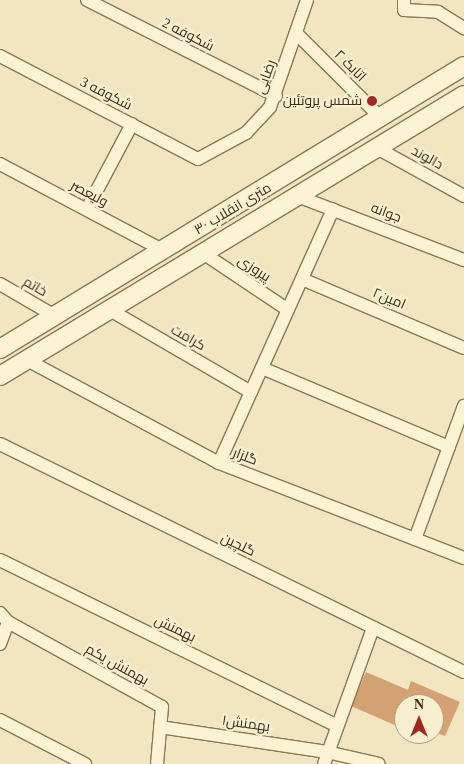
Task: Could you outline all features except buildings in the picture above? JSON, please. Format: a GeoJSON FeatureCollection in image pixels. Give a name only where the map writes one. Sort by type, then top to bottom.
{"type":"FeatureCollection","features":[{"type":"Feature","properties":{"kind":"main road","name":"۳۰ متری انقلاب"},"geometry":{"type":"LineString","coordinates":[[0,349],[382,119],[464,66]]}},
{"type":"Feature","properties":{"kind":"main road","name":"۳۰ متری انقلاب"},"geometry":{"type":"LineString","coordinates":[[0,376],[464,95]]}},
{"type":"Feature","properties":{"kind":"street","name":"شکوفه 2"},"geometry":{"type":"LineString","coordinates":[[87,0],[276,96]]}},
{"type":"Feature","properties":{"kind":"street"},"geometry":{"type":"LineString","coordinates":[[404,0],[404,10],[438,12],[464,28]]}},
{"type":"Feature","properties":{"kind":"street","name":"رضایی"},"geometry":{"type":"LineString","coordinates":[[198,159],[246,133],[259,122],[276,96],[296,34],[303,2]]}},
{"type":"Feature","properties":{"kind":"street","name":"اتابک ۲"},"geometry":{"type":"LineString","coordinates":[[296,34],[382,119]]}},
{"type":"Feature","properties":{"kind":"street","name":"شکوفه 3"},"geometry":{"type":"LineString","coordinates":[[0,56],[198,159]]}},
{"type":"Feature","properties":{"kind":"street"},"geometry":{"type":"LineString","coordinates":[[87,209],[132,124]]}},
{"type":"Feature","properties":{"kind":"street","name":"دالوند"},"geometry":{"type":"LineString","coordinates":[[376,147],[464,196]]}},
{"type":"Feature","properties":{"kind":"street","name":"ولیعصر"},"geometry":{"type":"LineString","coordinates":[[0,164],[164,251]]}},
{"type":"Feature","properties":{"kind":"street","name":"جوانه"},"geometry":{"type":"LineString","coordinates":[[297,196],[464,260]]}},
{"type":"Feature","properties":{"kind":"street"},"geometry":{"type":"LineString","coordinates":[[219,463],[333,209]]}},
{"type":"Feature","properties":{"kind":"street","name":"پیروزی"},"geometry":{"type":"LineString","coordinates":[[203,253],[288,310]]}},
{"type":"Feature","properties":{"kind":"street","name":"امین۲"},"geometry":{"type":"LineString","coordinates":[[302,279],[464,348]]}},
{"type":"Feature","properties":{"kind":"street","name":"خاتم"},"geometry":{"type":"LineString","coordinates":[[0,284],[55,316]]}},
{"type":"Feature","properties":{"kind":"street","name":"کرامت"},"geometry":{"type":"LineString","coordinates":[[110,310],[251,392]]}},
{"type":"Feature","properties":{"kind":"street","name":"گلزار"},"geometry":{"type":"LineString","coordinates":[[26,360],[219,463],[464,558]]}},
{"type":"Feature","properties":{"kind":"street"},"geometry":{"type":"LineString","coordinates":[[262,368],[449,447]]}},
{"type":"Feature","properties":{"kind":"street"},"geometry":{"type":"LineString","coordinates":[[415,539],[449,447],[459,434],[464,406]]}},
{"type":"Feature","properties":{"kind":"street","name":"گلچین"},"geometry":{"type":"LineString","coordinates":[[0,444],[464,672]]}},
{"type":"Feature","properties":{"kind":"street","name":"بهمنش"},"geometry":{"type":"LineString","coordinates":[[0,560],[337,726]]}},
{"type":"Feature","properties":{"kind":"street"},"geometry":{"type":"LineString","coordinates":[[0,644],[4,618]]}},
{"type":"Feature","properties":{"kind":"street","name":"بهمنش یکم"},"geometry":{"type":"LineString","coordinates":[[4,618],[162,707],[157,764]]}},
{"type":"Feature","properties":{"kind":"street"},"geometry":{"type":"LineString","coordinates":[[326,758],[373,628]]}},
{"type":"Feature","properties":{"kind":"street"},"geometry":{"type":"LineString","coordinates":[[0,720],[85,764]]}},
{"type":"Feature","properties":{"kind":"street","name":"بهمنش۱"},"geometry":{"type":"LineString","coordinates":[[160,727],[326,758],[379,764]]}},
{"type":"Feature","properties":{"kind":"place","name":"شمس پروتئین"},"geometry":{"type":"Point","coordinates":[372,101]}}]}
